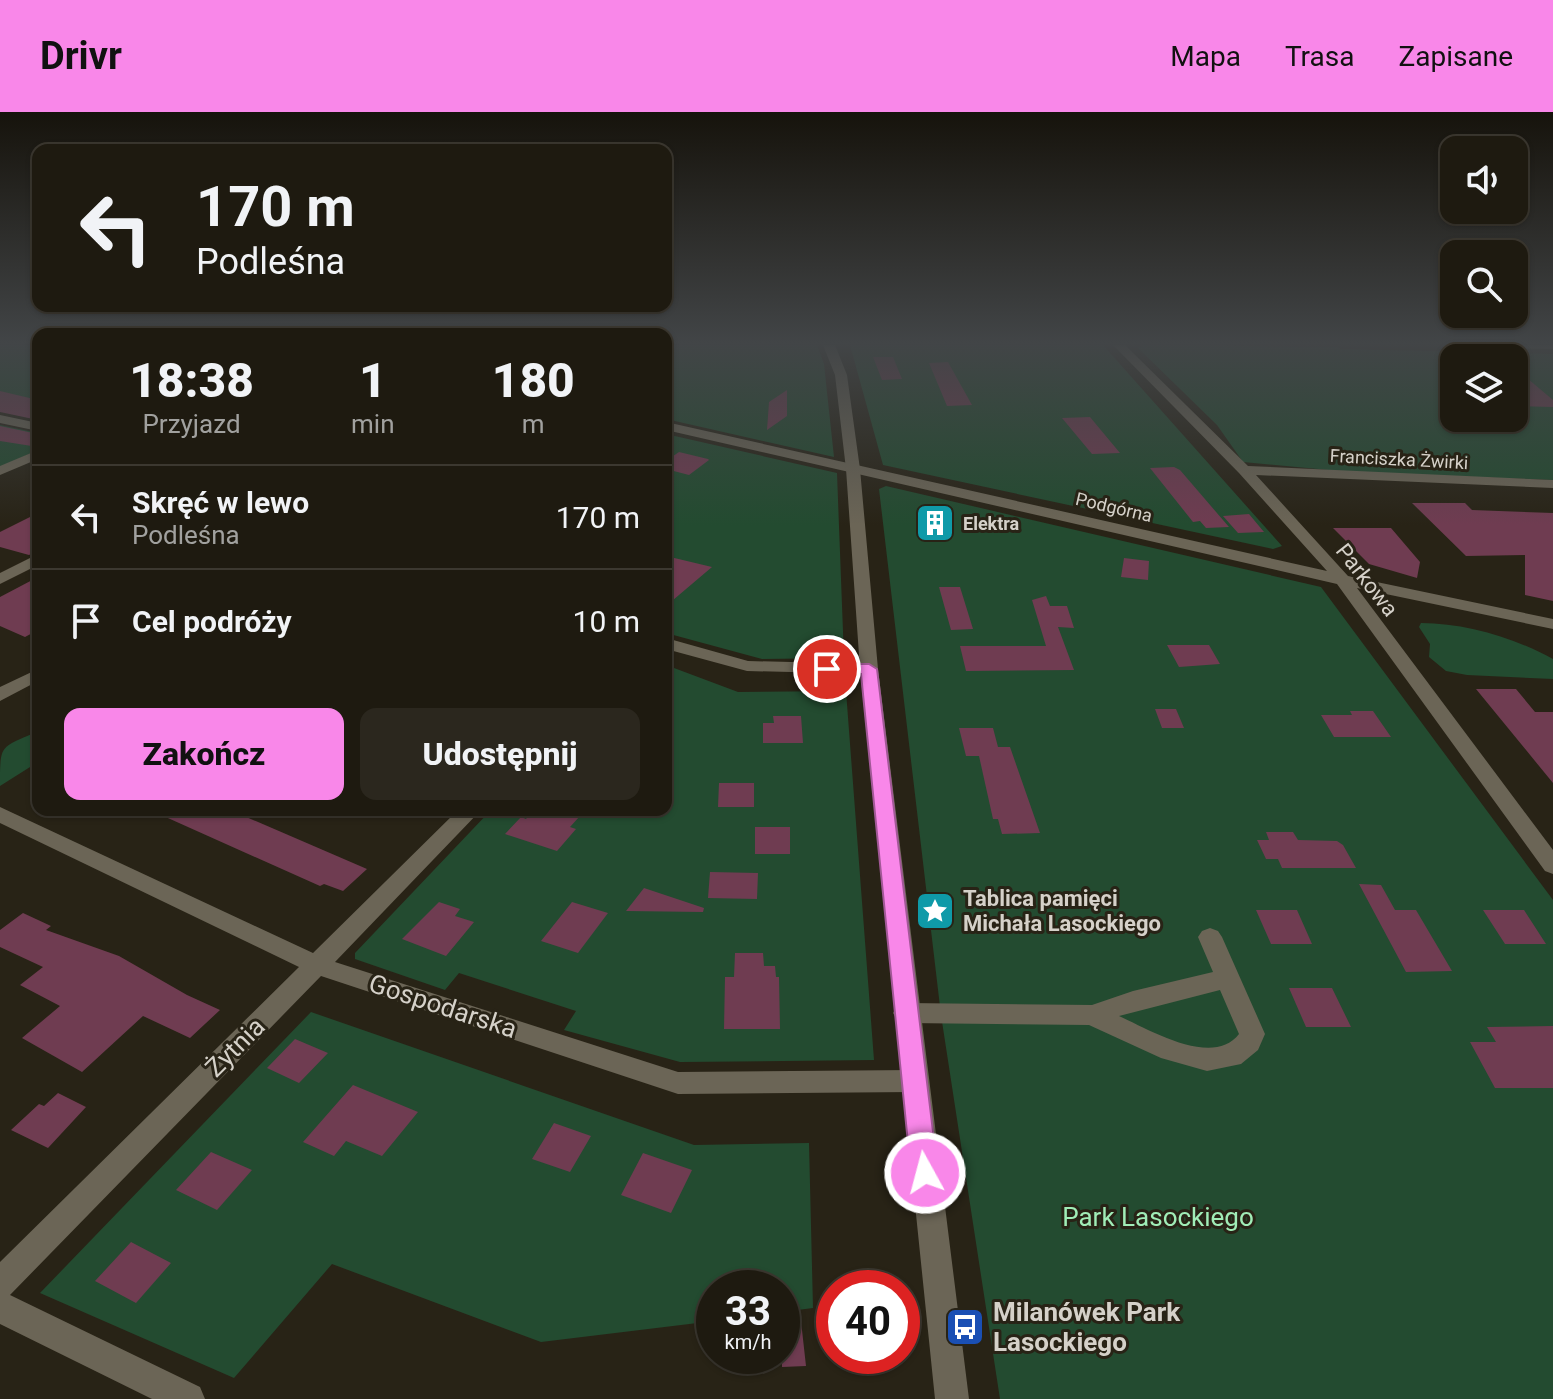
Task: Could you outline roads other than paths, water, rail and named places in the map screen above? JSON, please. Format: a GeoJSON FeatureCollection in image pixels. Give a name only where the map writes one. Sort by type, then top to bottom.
{"type":"FeatureCollection","features":[{"type":"Feature","properties":{"kind":"street"},"geometry":{"type":"LineString","coordinates":[[845,405],[906,1013],[952,1399]]}},
{"type":"Feature","properties":{"kind":"street","name":"Parkowa"},"geometry":{"type":"LineString","coordinates":[[1179,405],[1244,470],[1343,580],[1553,866]]}},
{"type":"Feature","properties":{"kind":"street"},"geometry":{"type":"LineString","coordinates":[[0,419],[32,426]]}},
{"type":"Feature","properties":{"kind":"street","name":"Podgórna"},"geometry":{"type":"LineString","coordinates":[[672,427],[1343,580],[1553,624]]}},
{"type":"Feature","properties":{"kind":"street"},"geometry":{"type":"LineString","coordinates":[[0,471],[32,457]]}},
{"type":"Feature","properties":{"kind":"street","name":"Franciszka Żwirki"},"geometry":{"type":"LineString","coordinates":[[1244,470],[1553,484]]}},
{"type":"Feature","properties":{"kind":"street"},"geometry":{"type":"LineString","coordinates":[[0,579],[32,562]]}},
{"type":"Feature","properties":{"kind":"street"},"geometry":{"type":"LineString","coordinates":[[672,645],[747,666],[869,669]]}},
{"type":"Feature","properties":{"kind":"street"},"geometry":{"type":"LineString","coordinates":[[0,695],[32,677]]}},
{"type":"Feature","properties":{"kind":"street","name":"Gospodarska"},"geometry":{"type":"LineString","coordinates":[[0,814],[316,965],[678,1083],[914,1081]]}},
{"type":"Feature","properties":{"kind":"street","name":"Żytnia"},"geometry":{"type":"LineString","coordinates":[[0,1284],[464,816]]}},
{"type":"Feature","properties":{"kind":"street"},"geometry":{"type":"LineString","coordinates":[[1092,1015],[1189,1057],[1207,1060],[1232,1056],[1249,1043],[1252,1034],[1210,937]]}},
{"type":"Feature","properties":{"kind":"street"},"geometry":{"type":"LineString","coordinates":[[906,1013],[1092,1015],[1133,1001],[1229,978]]}},
{"type":"Feature","properties":{"kind":"street"},"geometry":{"type":"LineString","coordinates":[[0,1307],[188,1399]]}},
{"type":"Feature","properties":{"kind":"place","name":"Elektra"},"geometry":{"type":"Point","coordinates":[935,523]}},
{"type":"Feature","properties":{"kind":"place","name":"Tablica pamięci Michała Lasockiego"},"geometry":{"type":"Point","coordinates":[935,911]}},
{"type":"Feature","properties":{"kind":"place","name":"Milanówek Park Lasockiego"},"geometry":{"type":"Point","coordinates":[965,1327]}},
{"type":"Feature","properties":{"kind":"park label","name":"Park Lasockiego"},"geometry":{"type":"Point","coordinates":[1158,1217]}}]}
